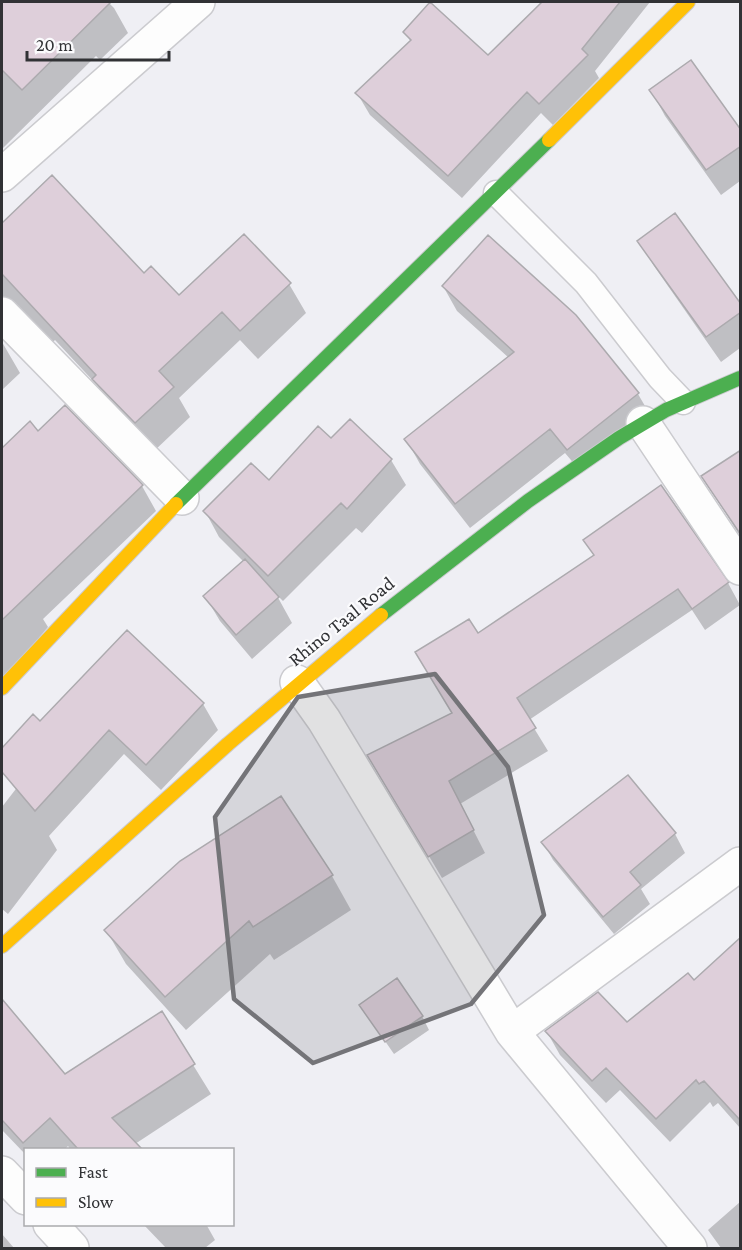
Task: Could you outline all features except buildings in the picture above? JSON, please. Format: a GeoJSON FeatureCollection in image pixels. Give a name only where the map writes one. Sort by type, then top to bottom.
{"type":"FeatureCollection","features":[{"type":"Feature","properties":{"kind":"street"},"geometry":{"type":"LineString","coordinates":[[2,175],[198,2]]}},
{"type":"Feature","properties":{"kind":"street"},"geometry":{"type":"LineString","coordinates":[[2,688],[182,498],[496,193],[688,2]]}},
{"type":"Feature","properties":{"kind":"street"},"geometry":{"type":"LineString","coordinates":[[2,314],[182,498]]}},
{"type":"Feature","properties":{"kind":"street","name":"Rhino Taal Road"},"geometry":{"type":"LineString","coordinates":[[2,945],[297,682],[405,594],[545,489],[643,423],[683,402],[741,378]]}},
{"type":"Feature","properties":{"kind":"street"},"geometry":{"type":"LineString","coordinates":[[643,423],[741,568]]}},
{"type":"Feature","properties":{"kind":"street"},"geometry":{"type":"LineString","coordinates":[[297,682],[324,720],[512,1032],[690,1248]]}},
{"type":"Feature","properties":{"kind":"street"},"geometry":{"type":"LineString","coordinates":[[512,1032],[741,864]]}},
{"type":"Feature","properties":{"kind":"street"},"geometry":{"type":"LineString","coordinates":[[2,1173],[24,1196]]}},
{"type":"Feature","properties":{"kind":"street"},"geometry":{"type":"LineString","coordinates":[[52,1226],[72,1248]]}},
{"type":"Feature","properties":{"kind":"lane"},"geometry":{"type":"LineString","coordinates":[[496,193],[586,283],[660,378],[683,402]]}},
{"type":"Feature","properties":{"kind":"highlighted area"},"geometry":{"type":"Polygon","coordinates":[[[435,674],[508,767],[544,915],[471,1004],[313,1063],[234,999],[215,817],[298,697],[435,674]]]}},
{"type":"Feature","properties":{"kind":"traffic: fast"},"geometry":{"type":"LineString","coordinates":[[176,504],[549,140]]}},
{"type":"Feature","properties":{"kind":"traffic: fast"},"geometry":{"type":"LineString","coordinates":[[381,615],[528,501],[619,438],[666,410],[740,378]]}},
{"type":"Feature","properties":{"kind":"traffic: slow"},"geometry":{"type":"LineString","coordinates":[[549,140],[688,2]]}},
{"type":"Feature","properties":{"kind":"traffic: slow"},"geometry":{"type":"LineString","coordinates":[[2,688],[176,504]]}},
{"type":"Feature","properties":{"kind":"traffic: slow"},"geometry":{"type":"LineString","coordinates":[[2,946],[228,744],[381,615]]}}]}
